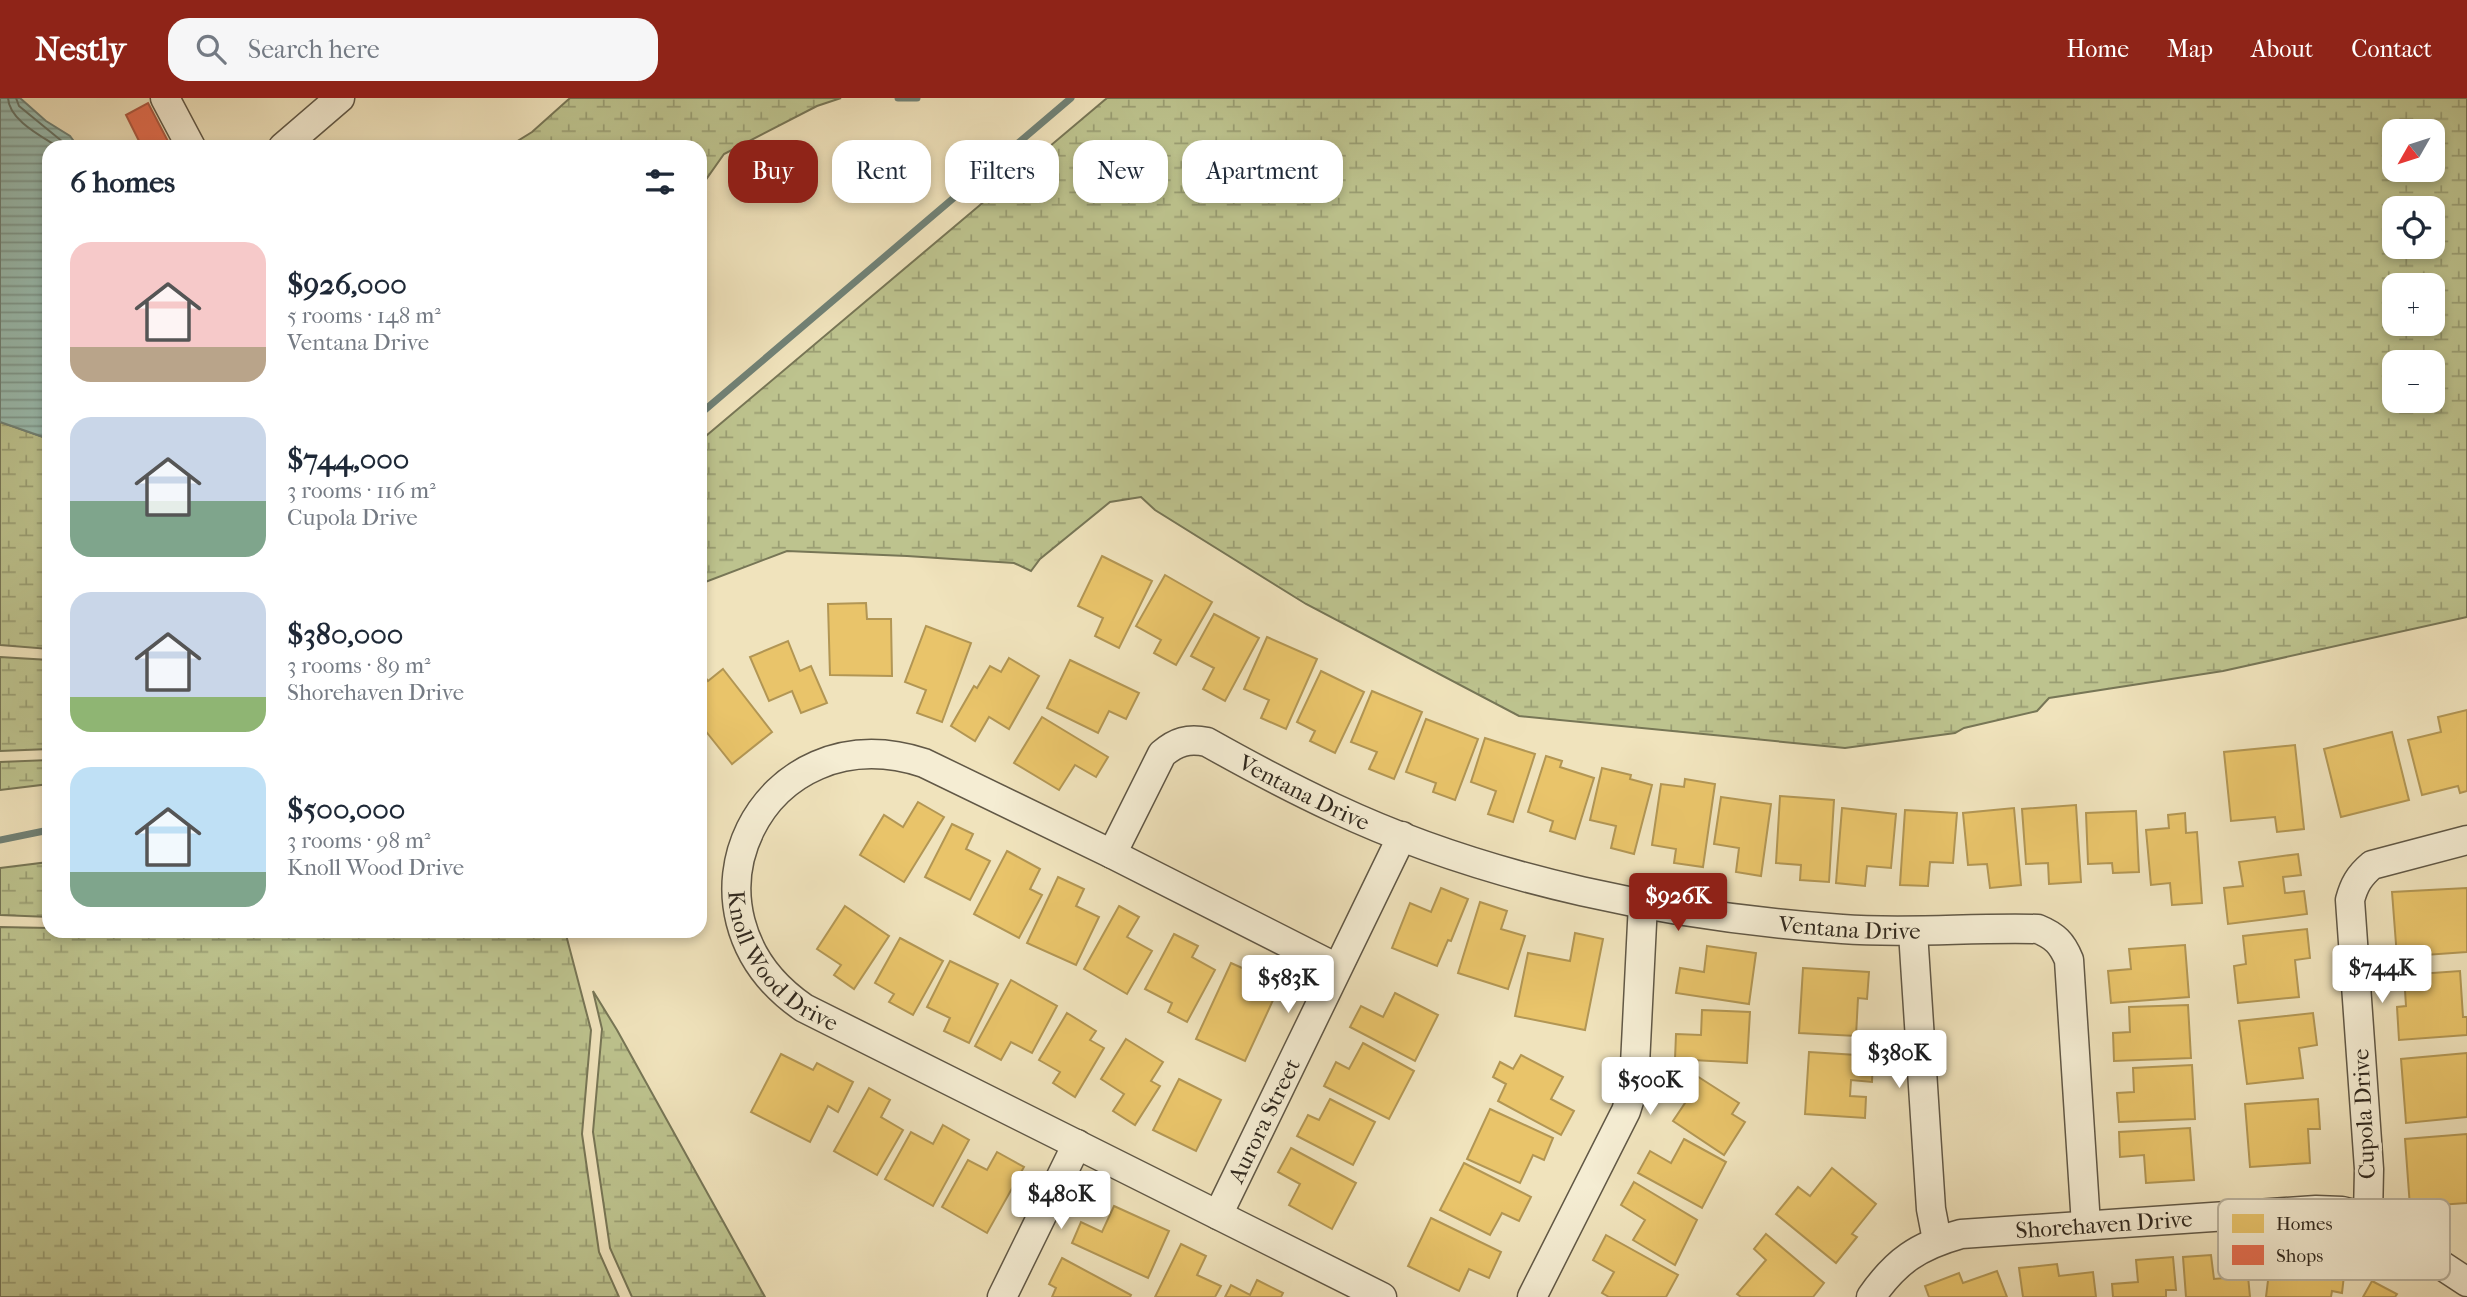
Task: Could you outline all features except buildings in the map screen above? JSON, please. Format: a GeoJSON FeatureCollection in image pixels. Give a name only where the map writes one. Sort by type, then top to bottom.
{"type":"FeatureCollection","features":[{"type":"Feature","properties":{"kind":"street"},"geometry":{"type":"LineString","coordinates":[[165,98],[187,140]]}},
{"type":"Feature","properties":{"kind":"street"},"geometry":{"type":"LineString","coordinates":[[291,140],[340,98]]}},
{"type":"Feature","properties":{"kind":"street","name":"Ventana Drive"},"geometry":{"type":"LineString","coordinates":[[1112,854],[1162,754],[1182,741],[1195,740],[1207,742],[1335,809],[1467,859],[1543,881],[1643,903],[1755,921],[1913,932],[2038,929],[2054,936],[2062,944],[2069,960],[2086,1225]]}},
{"type":"Feature","properties":{"kind":"street","name":"Knoll Wood Drive"},"geometry":{"type":"LineString","coordinates":[[1338,968],[1112,854],[924,764],[904,757],[861,754],[819,764],[800,774],[775,795],[755,820],[745,839],[736,882],[738,914],[747,945],[770,981],[804,1008],[1382,1297]]}},
{"type":"Feature","properties":{"kind":"street","name":"Aurora Street"},"geometry":{"type":"LineString","coordinates":[[1219,1215],[1402,836]]}},
{"type":"Feature","properties":{"kind":"street","name":"Cupola Drive"},"geometry":{"type":"LineString","coordinates":[[2368,1199],[2369,1169],[2350,901],[2361,874],[2372,865],[2467,840]]}},
{"type":"Feature","properties":{"kind":"street"},"geometry":{"type":"LineString","coordinates":[[1532,1297],[1626,1111],[1634,1085],[1643,903]]}},
{"type":"Feature","properties":{"kind":"street"},"geometry":{"type":"LineString","coordinates":[[1913,932],[1931,1209],[1937,1240]]}},
{"type":"Feature","properties":{"kind":"street"},"geometry":{"type":"LineString","coordinates":[[1002,1297],[1077,1144]]}},
{"type":"Feature","properties":{"kind":"street","name":"Shorehaven Drive"},"geometry":{"type":"LineString","coordinates":[[1871,1297],[1902,1260],[1937,1240],[1961,1234],[2218,1216]]}},
{"type":"Feature","properties":{"kind":"street","name":"Shorehaven Drive"},"geometry":{"type":"LineString","coordinates":[[2450,1271],[2467,1282]]}},
{"type":"Feature","properties":{"kind":"green space"},"geometry":{"type":"Polygon","coordinates":[[[570,98],[841,98],[817,106],[751,140],[728,140],[728,152],[707,178],[707,140],[519,140],[570,98]]]}},
{"type":"Feature","properties":{"kind":"green space"},"geometry":{"type":"Polygon","coordinates":[[[1107,98],[2467,98],[2467,617],[2223,671],[2049,698],[2037,711],[1964,728],[1955,733],[1845,748],[1519,716],[1306,604],[1155,510],[1141,497],[1110,502],[1040,559],[1031,571],[1014,563],[787,551],[707,581],[707,435],[982,203],[1059,203],[1057,140],[1107,98]]]}},
{"type":"Feature","properties":{"kind":"green space"},"geometry":{"type":"Polygon","coordinates":[[[0,422],[42,437],[42,648],[0,645],[0,422]]]}},
{"type":"Feature","properties":{"kind":"green space"},"geometry":{"type":"Polygon","coordinates":[[[0,657],[42,660],[42,749],[0,751],[0,657]]]}},
{"type":"Feature","properties":{"kind":"green space"},"geometry":{"type":"Polygon","coordinates":[[[42,760],[42,785],[0,790],[0,762],[42,760]]]}},
{"type":"Feature","properties":{"kind":"green space"},"geometry":{"type":"Polygon","coordinates":[[[42,863],[42,917],[0,915],[0,868],[42,863]]]}},
{"type":"Feature","properties":{"kind":"green space"},"geometry":{"type":"Polygon","coordinates":[[[0,927],[42,928],[42,938],[567,938],[591,1030],[582,1134],[599,1252],[619,1297],[0,1297],[0,927]]]}},
{"type":"Feature","properties":{"kind":"green space"},"geometry":{"type":"Polygon","coordinates":[[[593,991],[765,1297],[632,1297],[610,1248],[593,1132],[602,1029],[593,991]]]}},
{"type":"Feature","properties":{"kind":"water"},"geometry":{"type":"Polygon","coordinates":[[[0,98],[20,98],[73,140],[42,140],[42,437],[0,422],[0,98]]]}},
{"type":"Feature","properties":{"kind":"waterway"},"geometry":{"type":"LineString","coordinates":[[898,98],[917,98]]}},
{"type":"Feature","properties":{"kind":"waterway"},"geometry":{"type":"LineString","coordinates":[[707,408],[1071,98]]}},
{"type":"Feature","properties":{"kind":"waterway"},"geometry":{"type":"LineString","coordinates":[[0,840],[42,831]]}}]}
